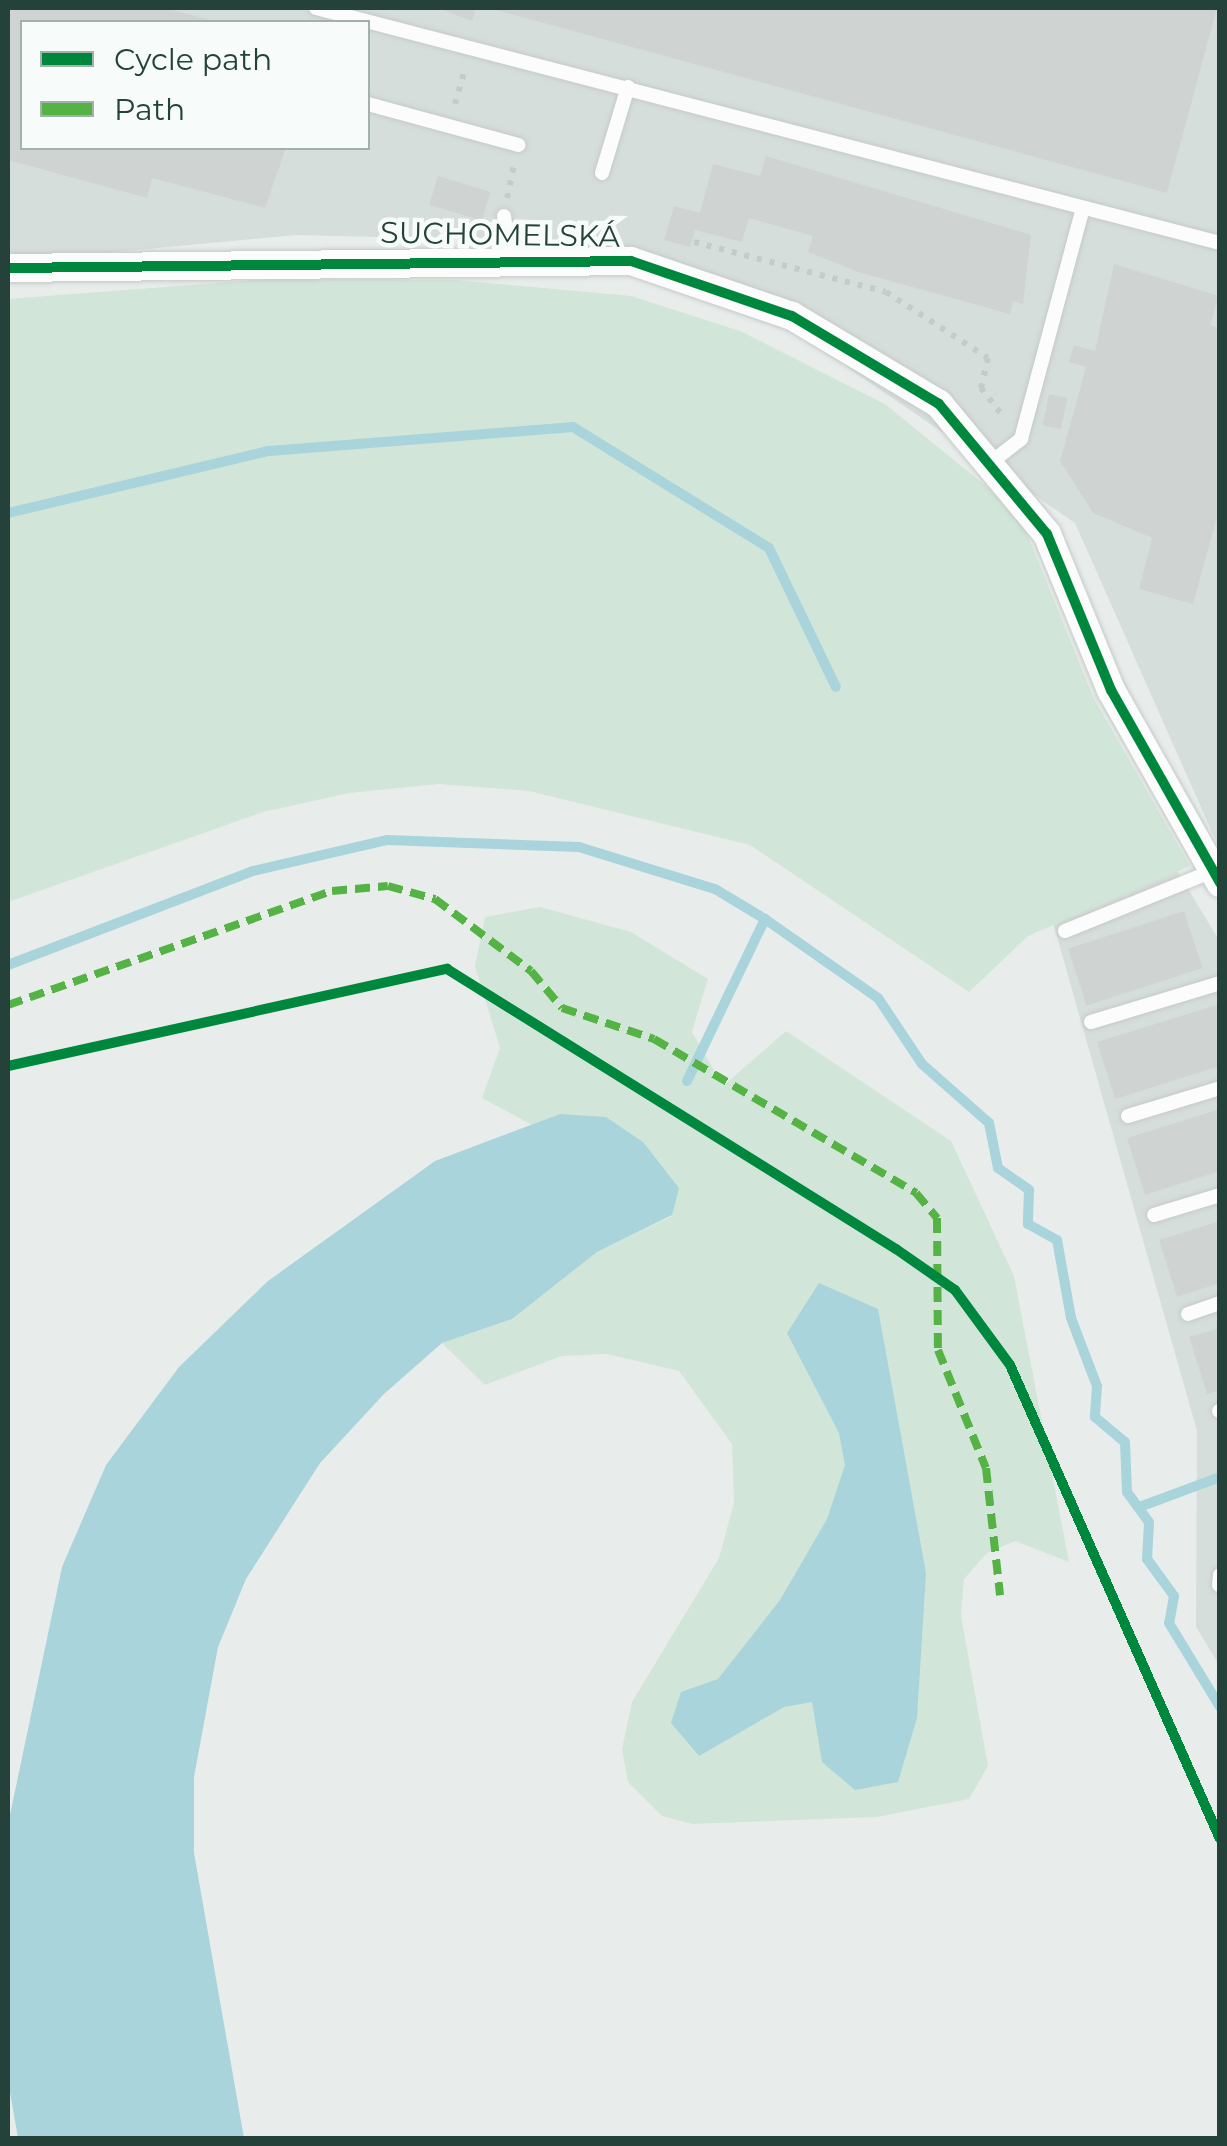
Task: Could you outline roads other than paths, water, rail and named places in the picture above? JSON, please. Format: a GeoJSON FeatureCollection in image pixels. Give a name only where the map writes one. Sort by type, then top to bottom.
{"type":"FeatureCollection","features":[{"type":"Feature","properties":{"kind":"street","name":"SUCHOMELSKÁ"},"geometry":{"type":"LineString","coordinates":[[8,268],[510,258],[630,261],[792,316],[940,404],[1048,534],[1110,690],[1216,877]]}},
{"type":"Feature","properties":{"kind":"lane"},"geometry":{"type":"LineString","coordinates":[[316,8],[354,20]]}},
{"type":"Feature","properties":{"kind":"lane"},"geometry":{"type":"LineString","coordinates":[[370,24],[628,87],[1220,244]]}},
{"type":"Feature","properties":{"kind":"lane"},"geometry":{"type":"LineString","coordinates":[[602,174],[628,87]]}},
{"type":"Feature","properties":{"kind":"lane"},"geometry":{"type":"LineString","coordinates":[[370,105],[519,146]]}},
{"type":"Feature","properties":{"kind":"lane"},"geometry":{"type":"LineString","coordinates":[[989,464],[1021,440],[1083,208]]}},
{"type":"Feature","properties":{"kind":"lane"},"geometry":{"type":"LineString","coordinates":[[504,216],[510,258]]}},
{"type":"Feature","properties":{"kind":"lane"},"geometry":{"type":"LineString","coordinates":[[1065,931],[1216,877]]}},
{"type":"Feature","properties":{"kind":"lane"},"geometry":{"type":"LineString","coordinates":[[1091,1022],[1220,983]]}},
{"type":"Feature","properties":{"kind":"lane"},"geometry":{"type":"LineString","coordinates":[[1128,1116],[1220,1088]]}},
{"type":"Feature","properties":{"kind":"lane"},"geometry":{"type":"LineString","coordinates":[[1154,1215],[1220,1195]]}},
{"type":"Feature","properties":{"kind":"lane"},"geometry":{"type":"LineString","coordinates":[[1188,1314],[1220,1304]]}},
{"type":"Feature","properties":{"kind":"lane"},"geometry":{"type":"LineString","coordinates":[[1219,1585],[1220,1575]]}},
{"type":"Feature","properties":{"kind":"water"},"geometry":{"type":"Polygon","coordinates":[[[560,1114],[606,1117],[643,1142],[679,1188],[672,1215],[597,1252],[512,1319],[442,1343],[384,1394],[320,1463],[246,1579],[218,1647],[194,1777],[194,1853],[244,2138],[18,2138],[8,2081],[10,1815],[62,1567],[106,1465],[179,1367],[268,1281],[435,1161],[560,1114]]]}},
{"type":"Feature","properties":{"kind":"water"},"geometry":{"type":"Polygon","coordinates":[[[819,1283],[878,1309],[926,1573],[917,1718],[898,1782],[855,1790],[822,1762],[812,1702],[784,1707],[699,1756],[671,1723],[681,1692],[718,1679],[780,1600],[827,1519],[845,1465],[839,1433],[787,1333],[819,1283]]]}},
{"type":"Feature","properties":{"kind":"waterway"},"geometry":{"type":"LineString","coordinates":[[8,513],[269,451],[573,427],[769,548],[836,687]]}},
{"type":"Feature","properties":{"kind":"waterway"},"geometry":{"type":"LineString","coordinates":[[8,965],[253,871],[387,840],[579,847],[715,889],[765,919],[878,998],[922,1064],[989,1123],[998,1168],[1029,1190],[1028,1224],[1057,1240],[1071,1318],[1097,1386],[1095,1417],[1125,1442],[1127,1492],[1149,1522],[1147,1559],[1174,1596],[1169,1623],[1220,1707]]}},
{"type":"Feature","properties":{"kind":"waterway"},"geometry":{"type":"LineString","coordinates":[[687,1081],[765,919]]}},
{"type":"Feature","properties":{"kind":"waterway"},"geometry":{"type":"LineString","coordinates":[[1142,1506],[1220,1477]]}}]}
